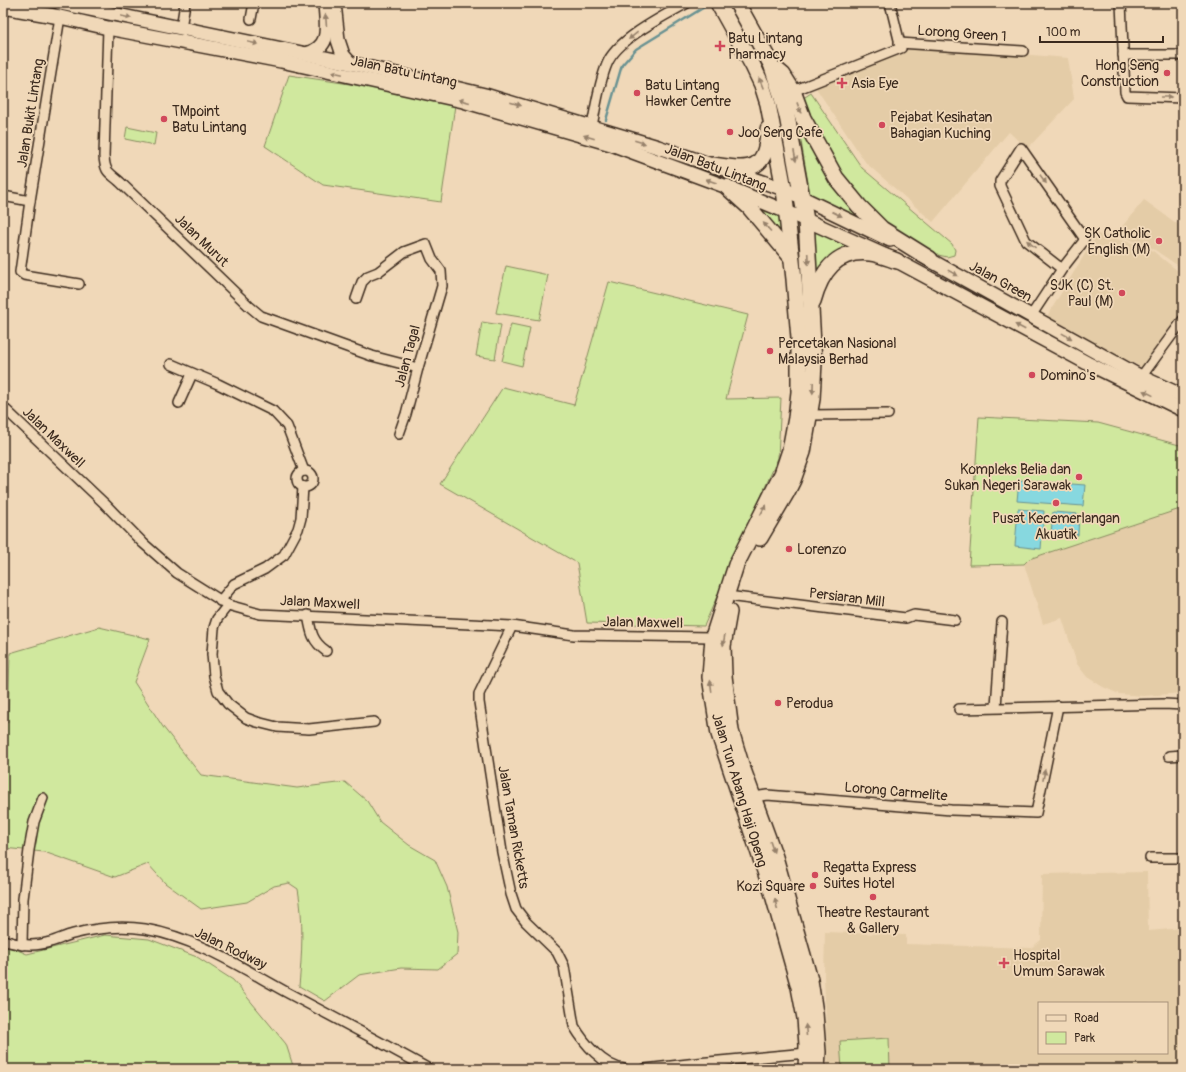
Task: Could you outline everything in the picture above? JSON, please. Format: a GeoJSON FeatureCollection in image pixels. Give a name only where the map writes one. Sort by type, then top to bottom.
{"type":"FeatureCollection","features":[{"type":"Feature","properties":{"kind":"main road"},"geometry":{"type":"LineString","coordinates":[[22,3],[47,15]]}},
{"type":"Feature","properties":{"kind":"main road","name":"Jalan Batu Lintang"},"geometry":{"type":"LineString","coordinates":[[60,3],[350,63],[485,95],[563,119],[592,126],[784,189],[802,197]]}},
{"type":"Feature","properties":{"kind":"main road"},"geometry":{"type":"LineString","coordinates":[[306,54],[320,48],[326,40],[325,3]]}},
{"type":"Feature","properties":{"kind":"main road"},"geometry":{"type":"LineString","coordinates":[[334,3],[338,40],[343,55],[350,63]]}},
{"type":"Feature","properties":{"kind":"main road"},"geometry":{"type":"LineString","coordinates":[[737,3],[771,64],[783,75],[793,91],[803,118],[836,178],[859,206],[882,228],[930,259]]}},
{"type":"Feature","properties":{"kind":"main road","name":"Jalan Batu Lintang"},"geometry":{"type":"LineString","coordinates":[[3,7],[281,61],[507,112],[611,144],[727,187],[806,220]]}},
{"type":"Feature","properties":{"kind":"main road"},"geometry":{"type":"LineString","coordinates":[[713,166],[743,169],[752,167],[762,159],[765,154],[768,138],[768,104],[762,85],[721,8]]}},
{"type":"Feature","properties":{"kind":"main road","name":"Jalan Tun Abang Haji Openg"},"geometry":{"type":"LineString","coordinates":[[771,64],[785,108],[806,220],[814,362],[812,392],[810,415],[803,452],[793,480],[744,568],[729,612],[723,646],[724,676],[731,732],[775,857],[810,980],[817,1036],[817,1069]]}},
{"type":"Feature","properties":{"kind":"main road","name":"Jalan Tun Abang Haji Openg"},"geometry":{"type":"LineString","coordinates":[[768,104],[784,189],[798,314],[798,398],[790,450],[782,474],[736,565],[713,637],[710,677],[719,734],[773,895],[799,988],[805,1018],[807,1053],[806,1069]]}},
{"type":"Feature","properties":{"kind":"main road"},"geometry":{"type":"LineString","coordinates":[[727,187],[749,207],[792,257]]}},
{"type":"Feature","properties":{"kind":"main road","name":"Jalan Green"},"geometry":{"type":"LineString","coordinates":[[802,197],[930,259],[1141,377],[1183,396]]}},
{"type":"Feature","properties":{"kind":"main road"},"geometry":{"type":"LineString","coordinates":[[806,220],[897,261],[1087,364],[1183,410]]}},
{"type":"Feature","properties":{"kind":"main road"},"geometry":{"type":"LineString","coordinates":[[810,309],[816,287],[826,269],[848,255],[857,252],[871,253],[897,261]]}},
{"type":"Feature","properties":{"kind":"street"},"geometry":{"type":"LineString","coordinates":[[181,28],[185,3]]}},
{"type":"Feature","properties":{"kind":"street"},"geometry":{"type":"LineString","coordinates":[[251,19],[254,3]]}},
{"type":"Feature","properties":{"kind":"street"},"geometry":{"type":"LineString","coordinates":[[592,126],[608,62],[620,46],[636,32],[687,3]]}},
{"type":"Feature","properties":{"kind":"street"},"geometry":{"type":"LineString","coordinates":[[793,91],[901,48],[890,3]]}},
{"type":"Feature","properties":{"kind":"street"},"geometry":{"type":"LineString","coordinates":[[1121,3],[1125,92],[1127,96],[1183,98]]}},
{"type":"Feature","properties":{"kind":"street","name":"Jalan Bukit Lintang"},"geometry":{"type":"LineString","coordinates":[[60,17],[20,272],[24,275],[79,284]]}},
{"type":"Feature","properties":{"kind":"street","name":"Jalan Murut"},"geometry":{"type":"LineString","coordinates":[[108,28],[104,156],[106,170],[261,316],[372,356],[418,368]]}},
{"type":"Feature","properties":{"kind":"street","name":"Lorong Green 1"},"geometry":{"type":"LineString","coordinates":[[899,43],[1023,51]]}},
{"type":"Feature","properties":{"kind":"street"},"geometry":{"type":"LineString","coordinates":[[1123,55],[1183,55]]}},
{"type":"Feature","properties":{"kind":"street"},"geometry":{"type":"LineString","coordinates":[[1030,316],[1062,269],[1083,242],[1084,238],[1021,148],[1000,181],[1000,186],[1026,241],[1062,269]]}},
{"type":"Feature","properties":{"kind":"street"},"geometry":{"type":"LineString","coordinates":[[3,196],[30,201]]}},
{"type":"Feature","properties":{"kind":"street","name":"Jalan Tagal"},"geometry":{"type":"LineString","coordinates":[[356,299],[362,282],[368,276],[378,272],[404,252],[426,244],[432,260],[441,271],[442,286],[399,434]]}},
{"type":"Feature","properties":{"kind":"street"},"geometry":{"type":"LineString","coordinates":[[1141,377],[1183,320]]}},
{"type":"Feature","properties":{"kind":"street"},"geometry":{"type":"LineString","coordinates":[[171,364],[218,384],[273,411],[287,426],[304,471],[298,474],[297,480],[303,487],[301,518],[298,529],[284,555],[265,569],[234,584],[217,619],[214,628],[212,654],[214,676],[218,691],[228,704],[246,718],[277,727],[309,729],[374,722]]}},
{"type":"Feature","properties":{"kind":"street"},"geometry":{"type":"LineString","coordinates":[[179,403],[192,374]]}},
{"type":"Feature","properties":{"kind":"street","name":"Jalan Maxwell"},"geometry":{"type":"LineString","coordinates":[[3,407],[105,504],[143,543],[177,573],[224,603],[260,614],[512,626],[574,634],[713,637]]}},
{"type":"Feature","properties":{"kind":"street"},"geometry":{"type":"LineString","coordinates":[[810,415],[888,414]]}},
{"type":"Feature","properties":{"kind":"street","name":"Persiaran Mill"},"geometry":{"type":"LineString","coordinates":[[735,597],[906,618],[914,615],[955,620]]}},
{"type":"Feature","properties":{"kind":"street"},"geometry":{"type":"LineString","coordinates":[[308,616],[311,633],[314,640],[326,651]]}},
{"type":"Feature","properties":{"kind":"street"},"geometry":{"type":"LineString","coordinates":[[996,707],[1002,622]]}},
{"type":"Feature","properties":{"kind":"street","name":"Jalan Taman Ricketts"},"geometry":{"type":"LineString","coordinates":[[512,626],[479,694],[502,852],[511,894],[516,909],[526,922],[557,952],[564,966],[574,1026],[578,1034],[594,1052],[619,1068],[624,1069]]}},
{"type":"Feature","properties":{"kind":"street"},"geometry":{"type":"LineString","coordinates":[[959,709],[1164,704],[1183,706]]}},
{"type":"Feature","properties":{"kind":"street","name":"Lorong Carmelite"},"geometry":{"type":"LineString","coordinates":[[754,797],[767,795],[951,810],[1036,813],[1058,706]]}},
{"type":"Feature","properties":{"kind":"street"},"geometry":{"type":"LineString","coordinates":[[1169,756],[1183,755]]}},
{"type":"Feature","properties":{"kind":"street"},"geometry":{"type":"LineString","coordinates":[[22,945],[23,900],[28,857],[34,822],[43,798]]}},
{"type":"Feature","properties":{"kind":"street"},"geometry":{"type":"LineString","coordinates":[[1150,858],[1183,858]]}},
{"type":"Feature","properties":{"kind":"street","name":"Jalan Rodway"},"geometry":{"type":"LineString","coordinates":[[3,940],[22,945],[49,943],[72,934],[120,927],[143,928],[164,932],[205,948],[429,1069]]}},
{"type":"Feature","properties":{"kind":"street"},"geometry":{"type":"LineString","coordinates":[[645,1069],[807,1053]]}},
{"type":"Feature","properties":{"kind":"shaded area"},"geometry":{"type":"Polygon","coordinates":[[[897,44],[1068,58],[1074,99],[1027,149],[1009,132],[933,222],[866,163],[810,79],[897,44]]]}},
{"type":"Feature","properties":{"kind":"shaded area","name":"SK Catholic English (M)"},"geometry":{"type":"Polygon","coordinates":[[[1144,200],[1183,228],[1183,269],[1152,248],[1116,234],[1144,200]]]}},
{"type":"Feature","properties":{"kind":"shaded area","name":"SJK (C) St. Paul (M)"},"geometry":{"type":"Polygon","coordinates":[[[1097,234],[1148,247],[1183,275],[1183,311],[1141,367],[1046,318],[1097,234]]]}},
{"type":"Feature","properties":{"kind":"shaded area"},"geometry":{"type":"Polygon","coordinates":[[[1183,508],[1183,693],[1143,696],[1119,694],[1103,687],[1087,677],[1077,664],[1062,618],[1043,624],[1024,564],[1029,559],[1183,508]]]}},
{"type":"Feature","properties":{"kind":"shaded area","name":"Hospital Umum Sarawak"},"geometry":{"type":"Polygon","coordinates":[[[1147,872],[1148,931],[1183,928],[1183,1069],[828,1069],[824,977],[825,932],[906,935],[906,944],[1031,948],[1041,940],[1042,874],[1147,872]]]}},
{"type":"Feature","properties":{"kind":"green space"},"geometry":{"type":"Polygon","coordinates":[[[289,75],[403,92],[455,105],[441,202],[323,185],[265,146],[289,75]]]}},
{"type":"Feature","properties":{"kind":"green space"},"geometry":{"type":"Polygon","coordinates":[[[811,93],[862,168],[952,244],[955,250],[954,255],[947,257],[934,254],[891,228],[877,216],[840,173],[802,99],[811,93]]]}},
{"type":"Feature","properties":{"kind":"green space"},"geometry":{"type":"Polygon","coordinates":[[[798,124],[869,222],[810,194],[798,124]]]}},
{"type":"Feature","properties":{"kind":"green space"},"geometry":{"type":"Polygon","coordinates":[[[127,127],[156,133],[154,145],[125,139],[127,127]]]}},
{"type":"Feature","properties":{"kind":"green space"},"geometry":{"type":"Polygon","coordinates":[[[754,204],[779,213],[785,240],[754,204]]]}},
{"type":"Feature","properties":{"kind":"green space"},"geometry":{"type":"Polygon","coordinates":[[[813,229],[855,249],[815,278],[813,229]]]}},
{"type":"Feature","properties":{"kind":"green space"},"geometry":{"type":"Polygon","coordinates":[[[506,266],[548,275],[539,320],[496,313],[506,266]]]}},
{"type":"Feature","properties":{"kind":"green space"},"geometry":{"type":"Polygon","coordinates":[[[609,282],[748,315],[726,399],[781,398],[778,458],[704,626],[587,623],[577,563],[440,484],[503,387],[574,405],[609,282]]]}},
{"type":"Feature","properties":{"kind":"green space"},"geometry":{"type":"Polygon","coordinates":[[[482,322],[501,325],[495,359],[476,356],[482,322]]]}},
{"type":"Feature","properties":{"kind":"green space"},"geometry":{"type":"Polygon","coordinates":[[[511,324],[530,328],[522,366],[502,361],[511,324]]]}},
{"type":"Feature","properties":{"kind":"green space","name":"Kompleks Belia dan Sukan Negeri Sarawak"},"geometry":{"type":"Polygon","coordinates":[[[979,417],[1098,423],[1183,446],[1183,508],[1029,559],[1024,564],[969,565],[979,417]]]}},
{"type":"Feature","properties":{"kind":"green space"},"geometry":{"type":"Polygon","coordinates":[[[99,627],[150,639],[134,682],[163,727],[201,775],[297,788],[345,782],[367,801],[380,822],[409,845],[435,860],[447,887],[458,932],[457,954],[438,969],[401,968],[359,975],[325,1001],[299,986],[302,950],[300,901],[298,889],[289,883],[274,886],[247,902],[201,909],[165,883],[148,864],[115,877],[44,852],[3,848],[3,726],[8,722],[10,653],[99,627]]]}},
{"type":"Feature","properties":{"kind":"green space"},"geometry":{"type":"Polygon","coordinates":[[[105,935],[149,939],[197,957],[233,980],[286,1044],[294,1069],[3,1069],[3,944],[27,954],[105,935]]]}},
{"type":"Feature","properties":{"kind":"green space"},"geometry":{"type":"Polygon","coordinates":[[[889,1038],[890,1069],[842,1069],[840,1041],[889,1038]]]}},
{"type":"Feature","properties":{"kind":"water"},"geometry":{"type":"Polygon","coordinates":[[[1019,480],[1085,485],[1083,506],[1017,501],[1019,480]]]}},
{"type":"Feature","properties":{"kind":"water"},"geometry":{"type":"Polygon","coordinates":[[[1018,509],[1044,511],[1041,549],[1015,546],[1018,509]]]}},
{"type":"Feature","properties":{"kind":"water"},"geometry":{"type":"Polygon","coordinates":[[[1053,512],[1079,514],[1078,535],[1051,533],[1053,512]]]}},
{"type":"Feature","properties":{"kind":"waterway"},"geometry":{"type":"LineString","coordinates":[[606,120],[622,65],[636,49],[713,3]]}},
{"type":"Feature","properties":{"kind":"place","name":"Batu Lintang Pharmacy"},"geometry":{"type":"Point","coordinates":[720,46]}},
{"type":"Feature","properties":{"kind":"place","name":"Hong Seng Construction"},"geometry":{"type":"Point","coordinates":[1167,73]}},
{"type":"Feature","properties":{"kind":"place","name":"Asia Eye"},"geometry":{"type":"Point","coordinates":[842,83]}},
{"type":"Feature","properties":{"kind":"place","name":"Batu Lintang Hawker Centre"},"geometry":{"type":"Point","coordinates":[637,93]}},
{"type":"Feature","properties":{"kind":"place","name":"TMpoint Batu Lintang"},"geometry":{"type":"Point","coordinates":[164,119]}},
{"type":"Feature","properties":{"kind":"place","name":"Pejabat Kesihatan Bahagian Kuching"},"geometry":{"type":"Point","coordinates":[882,125]}},
{"type":"Feature","properties":{"kind":"place","name":"Joo Seng Cafe"},"geometry":{"type":"Point","coordinates":[730,132]}},
{"type":"Feature","properties":{"kind":"place","name":"SK Catholic English (M)"},"geometry":{"type":"Point","coordinates":[1159,241]}},
{"type":"Feature","properties":{"kind":"place","name":"SJK (C) St. Paul (M)"},"geometry":{"type":"Point","coordinates":[1122,293]}},
{"type":"Feature","properties":{"kind":"place","name":"Percetakan Nasional Malaysia Berhad"},"geometry":{"type":"Point","coordinates":[770,351]}},
{"type":"Feature","properties":{"kind":"place","name":"Domino's"},"geometry":{"type":"Point","coordinates":[1032,375]}},
{"type":"Feature","properties":{"kind":"place","name":"Kompleks Belia dan Sukan Negeri Sarawak"},"geometry":{"type":"Point","coordinates":[1079,477]}},
{"type":"Feature","properties":{"kind":"place","name":"Pusat Kecemerlangan Akuatik"},"geometry":{"type":"Point","coordinates":[1056,503]}},
{"type":"Feature","properties":{"kind":"place","name":"Lorenzo"},"geometry":{"type":"Point","coordinates":[789,549]}},
{"type":"Feature","properties":{"kind":"place","name":"Perodua"},"geometry":{"type":"Point","coordinates":[778,703]}},
{"type":"Feature","properties":{"kind":"place","name":"Regatta Express Suites Hotel"},"geometry":{"type":"Point","coordinates":[815,875]}},
{"type":"Feature","properties":{"kind":"place","name":"Kozi Square"},"geometry":{"type":"Point","coordinates":[813,886]}},
{"type":"Feature","properties":{"kind":"place","name":"Theatre Restaurant & Gallery"},"geometry":{"type":"Point","coordinates":[873,897]}},
{"type":"Feature","properties":{"kind":"place","name":"Hospital Umum Sarawak"},"geometry":{"type":"Point","coordinates":[1004,963]}}]}
